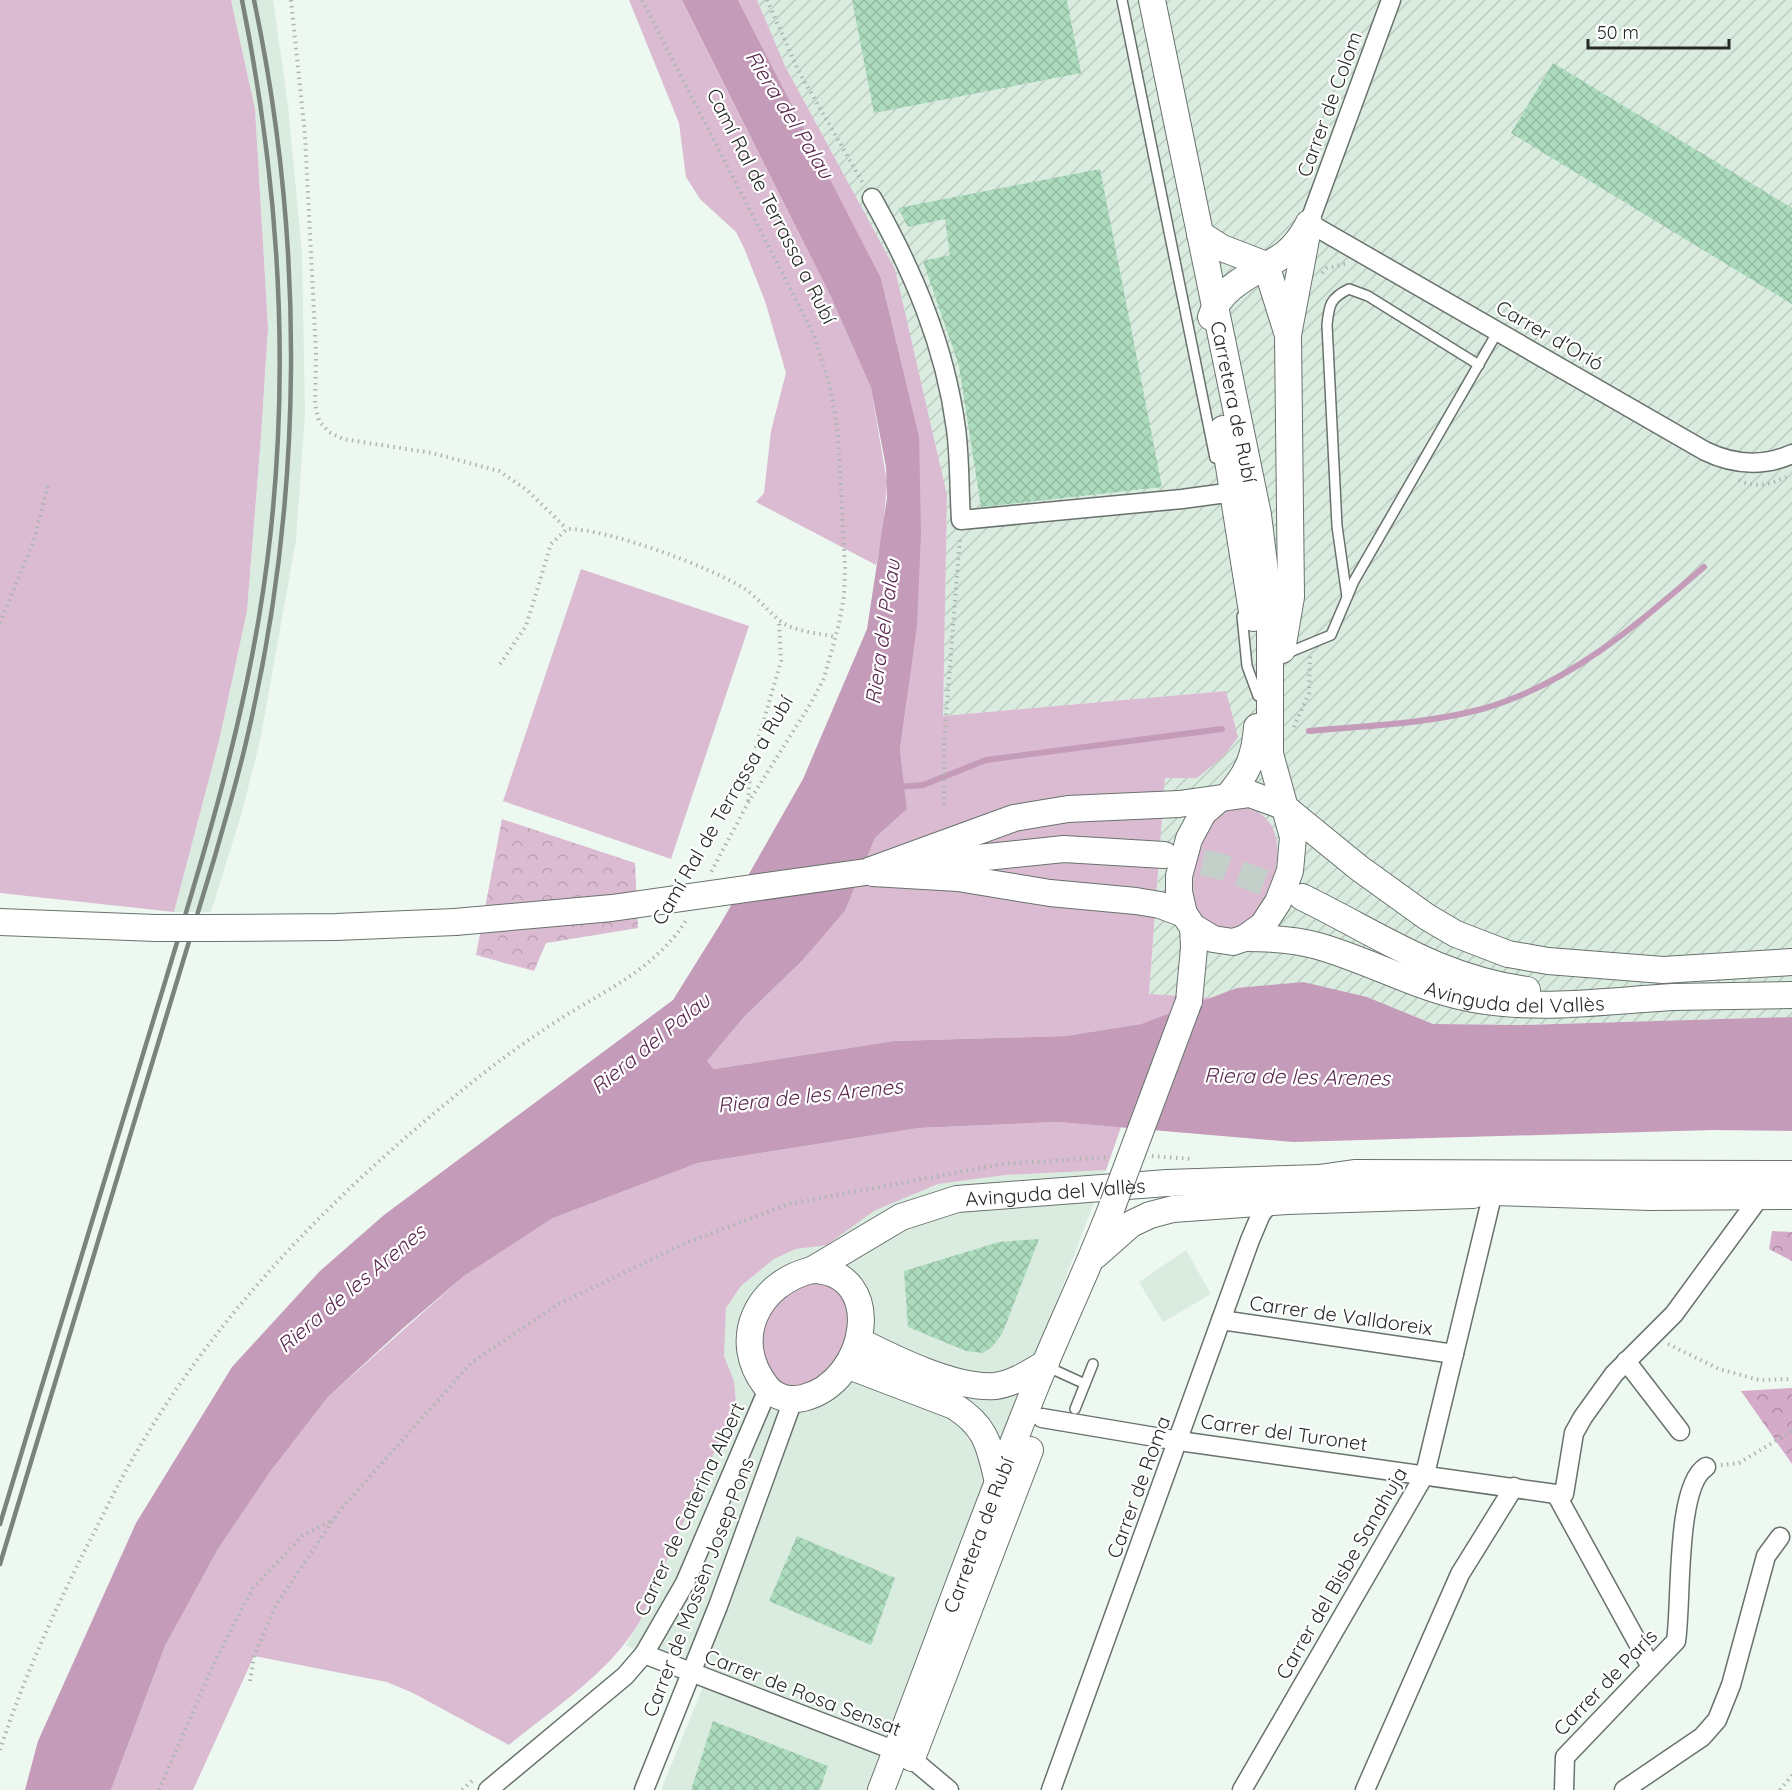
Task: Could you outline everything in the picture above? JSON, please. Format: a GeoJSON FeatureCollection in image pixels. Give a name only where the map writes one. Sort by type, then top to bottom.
{"type":"FeatureCollection","features":[{"type":"Feature","properties":{"kind":"main road","name":"Carretera de Rubí"},"geometry":{"type":"LineString","coordinates":[[1135,0],[1203,343],[1221,419],[1225,490],[1251,591],[1278,807]]}},
{"type":"Feature","properties":{"kind":"main road","name":"Carretera de Rubí"},"geometry":{"type":"LineString","coordinates":[[1152,0],[1258,515],[1270,612],[1264,696],[1255,753],[1246,773],[1223,798]]}},
{"type":"Feature","properties":{"kind":"main road"},"geometry":{"type":"LineString","coordinates":[[1221,419],[1222,402],[1211,327],[1214,308],[1224,294],[1297,243],[1310,223]]}},
{"type":"Feature","properties":{"kind":"main road"},"geometry":{"type":"LineString","coordinates":[[1264,696],[1281,655],[1291,597],[1288,335],[1310,223]]}},
{"type":"Feature","properties":{"kind":"main road"},"geometry":{"type":"LineString","coordinates":[[1200,234],[1222,248],[1266,265]]}},
{"type":"Feature","properties":{"kind":"main road"},"geometry":{"type":"LineString","coordinates":[[1266,265],[1288,335]]}},
{"type":"Feature","properties":{"kind":"main road"},"geometry":{"type":"LineString","coordinates":[[954,859],[989,825],[1042,812],[1223,798],[1240,793],[1278,807],[1293,837],[1290,870],[1285,888],[1263,925],[1239,940],[1211,965],[1190,1002]]}},
{"type":"Feature","properties":{"kind":"main road"},"geometry":{"type":"LineString","coordinates":[[1190,1002],[1194,948],[1179,892],[1179,876],[1189,838],[1203,813],[1223,798]]}},
{"type":"Feature","properties":{"kind":"main road","name":"Avinguda del Vallès"},"geometry":{"type":"LineString","coordinates":[[1278,807],[1403,900],[1456,934],[1481,945],[1548,961],[1664,970],[1792,962]]}},
{"type":"Feature","properties":{"kind":"main road"},"geometry":{"type":"LineString","coordinates":[[0,922],[209,928],[336,927],[454,922],[612,908],[954,859],[1064,849],[1164,855]]}},
{"type":"Feature","properties":{"kind":"main road"},"geometry":{"type":"LineString","coordinates":[[866,872],[954,859],[1050,893],[1160,905],[1188,920],[1213,939],[1239,940]]}},
{"type":"Feature","properties":{"kind":"main road"},"geometry":{"type":"LineString","coordinates":[[1302,897],[1401,950],[1450,972],[1498,986],[1545,992],[1674,997]]}},
{"type":"Feature","properties":{"kind":"main road"},"geometry":{"type":"LineString","coordinates":[[1332,912],[1452,958],[1498,972],[1539,978],[1597,979],[1664,970]]}},
{"type":"Feature","properties":{"kind":"main road","name":"Avinguda del Vallès"},"geometry":{"type":"LineString","coordinates":[[1239,940],[1281,939],[1317,946],[1356,958],[1417,984],[1496,1003],[1566,1005],[1674,997],[1792,995]]}},
{"type":"Feature","properties":{"kind":"main road","name":"Carretera de Rubí"},"geometry":{"type":"LineString","coordinates":[[900,1790],[904,1755],[998,1482],[1052,1362],[1072,1339],[1082,1284],[1190,1002]]}},
{"type":"Feature","properties":{"kind":"main road","name":"Avinguda del Vallès"},"geometry":{"type":"LineString","coordinates":[[812,1270],[918,1210],[942,1202],[967,1198],[1167,1183],[1319,1178],[1354,1173],[1792,1176]]}},
{"type":"Feature","properties":{"kind":"main road"},"geometry":{"type":"LineString","coordinates":[[1759,1198],[1775,1184],[1792,1176]]}},
{"type":"Feature","properties":{"kind":"main road","name":"Avinguda del Vallès"},"geometry":{"type":"LineString","coordinates":[[1319,1178],[1357,1183],[1476,1186],[1493,1192],[1651,1197],[1792,1196]]}},
{"type":"Feature","properties":{"kind":"main road","name":"Avinguda del Vallès"},"geometry":{"type":"LineString","coordinates":[[1092,1260],[1131,1224],[1150,1215],[1173,1209],[1271,1202],[1479,1196],[1493,1192]]}},
{"type":"Feature","properties":{"kind":"main road"},"geometry":{"type":"LineString","coordinates":[[855,1295],[839,1277],[823,1270],[812,1270],[778,1283],[764,1299],[756,1314],[750,1346],[753,1364],[768,1389],[793,1400],[817,1393],[832,1384],[849,1366],[859,1341],[860,1315],[855,1295],[858,1261],[872,1234]]}},
{"type":"Feature","properties":{"kind":"main road"},"geometry":{"type":"LineString","coordinates":[[859,1341],[935,1373],[978,1385],[1007,1383],[1052,1362]]}},
{"type":"Feature","properties":{"kind":"main road","name":"Carretera de Rubí"},"geometry":{"type":"LineString","coordinates":[[881,1790],[904,1755],[1042,1418],[1041,1402],[1052,1362]]}},
{"type":"Feature","properties":{"kind":"main road"},"geometry":{"type":"LineString","coordinates":[[849,1366],[954,1406],[965,1413],[985,1433],[998,1482]]}},
{"type":"Feature","properties":{"kind":"street","name":"Carrer de Colom"},"geometry":{"type":"LineString","coordinates":[[1310,223],[1391,0]]}},
{"type":"Feature","properties":{"kind":"street"},"geometry":{"type":"LineString","coordinates":[[872,198],[913,274],[933,327],[947,378],[956,430],[961,520],[1225,490]]}},
{"type":"Feature","properties":{"kind":"street","name":"Carrer d'Orió"},"geometry":{"type":"LineString","coordinates":[[1310,223],[1721,459],[1749,464],[1784,457]]}},
{"type":"Feature","properties":{"kind":"street","name":"Carrer del Bisbe Sanahuja"},"geometry":{"type":"LineString","coordinates":[[1242,1790],[1425,1474],[1493,1192]]}},
{"type":"Feature","properties":{"kind":"street"},"geometry":{"type":"LineString","coordinates":[[1651,1667],[1556,1494],[1564,1494],[1574,1433],[1614,1374],[1674,1314],[1759,1198]]}},
{"type":"Feature","properties":{"kind":"street","name":"Carrer de Roma"},"geometry":{"type":"LineString","coordinates":[[1052,1790],[1250,1240],[1261,1214],[1271,1202]]}},
{"type":"Feature","properties":{"kind":"street","name":"Carrer de Valldoreix"},"geometry":{"type":"LineString","coordinates":[[1221,1320],[1454,1354]]}},
{"type":"Feature","properties":{"kind":"street"},"geometry":{"type":"LineString","coordinates":[[1626,1362],[1680,1431]]}},
{"type":"Feature","properties":{"kind":"street","name":"Carrer de Caterina Albert"},"geometry":{"type":"LineString","coordinates":[[488,1790],[616,1684],[644,1654],[685,1583],[768,1389]]}},
{"type":"Feature","properties":{"kind":"street","name":"Carrer de Mossèn Josep Pons"},"geometry":{"type":"LineString","coordinates":[[645,1790],[689,1672],[718,1606],[793,1400]]}},
{"type":"Feature","properties":{"kind":"street","name":"Carrer del Turonet"},"geometry":{"type":"LineString","coordinates":[[1042,1418],[1179,1441],[1556,1494]]}},
{"type":"Feature","properties":{"kind":"street","name":"Carrer de París"},"geometry":{"type":"LineString","coordinates":[[1564,1790],[1565,1757],[1676,1641],[1680,1616],[1684,1510],[1698,1472],[1706,1467]]}},
{"type":"Feature","properties":{"kind":"street"},"geometry":{"type":"LineString","coordinates":[[1365,1790],[1460,1574],[1514,1487]]}},
{"type":"Feature","properties":{"kind":"street"},"geometry":{"type":"LineString","coordinates":[[1624,1790],[1702,1737],[1717,1720],[1731,1685],[1766,1556],[1780,1537]]}},
{"type":"Feature","properties":{"kind":"street","name":"Carrer de Rosa Sensat"},"geometry":{"type":"LineString","coordinates":[[644,1654],[904,1755],[949,1790]]}},
{"type":"Feature","properties":{"kind":"lane"},"geometry":{"type":"LineString","coordinates":[[1122,0],[1216,465]]}},
{"type":"Feature","properties":{"kind":"lane"},"geometry":{"type":"LineString","coordinates":[[1347,597],[1337,526],[1327,325],[1329,303],[1336,295],[1349,289],[1368,296],[1479,365]]}},
{"type":"Feature","properties":{"kind":"lane"},"geometry":{"type":"LineString","coordinates":[[1281,655],[1331,635],[1347,597],[1498,331]]}},
{"type":"Feature","properties":{"kind":"lane"},"geometry":{"type":"LineString","coordinates":[[1052,1362],[1085,1384]]}},
{"type":"Feature","properties":{"kind":"lane"},"geometry":{"type":"LineString","coordinates":[[1075,1409],[1093,1364]]}},
{"type":"Feature","properties":{"kind":"path"},"geometry":{"type":"LineString","coordinates":[[291,0],[305,135],[316,353],[315,405],[319,421],[329,432],[343,439],[432,453],[500,471],[527,490],[567,529]]}},
{"type":"Feature","properties":{"kind":"path","name":"Camí Ral de Terrassa a Rubí"},"geometry":{"type":"LineString","coordinates":[[642,0],[801,308],[823,363],[838,433],[845,568],[844,596],[824,678],[811,703],[747,803],[708,879]]}},
{"type":"Feature","properties":{"kind":"path"},"geometry":{"type":"LineString","coordinates":[[767,0],[798,69],[872,198]]}},
{"type":"Feature","properties":{"kind":"path"},"geometry":{"type":"LineString","coordinates":[[0,623],[34,540],[48,485]]}},
{"type":"Feature","properties":{"kind":"path"},"geometry":{"type":"LineString","coordinates":[[944,805],[944,752],[961,520]]}},
{"type":"Feature","properties":{"kind":"path"},"geometry":{"type":"LineString","coordinates":[[500,664],[526,627],[551,544],[567,529],[584,529],[613,537],[723,576],[747,590],[779,621],[807,631],[836,636]]}},
{"type":"Feature","properties":{"kind":"path"},"geometry":{"type":"LineString","coordinates":[[747,803],[751,764],[781,661],[779,621]]}},
{"type":"Feature","properties":{"kind":"path","name":"Camí Ral de Terrassa a Rubí"},"geometry":{"type":"LineString","coordinates":[[0,1750],[14,1706],[59,1603],[128,1467],[189,1372],[231,1316],[305,1232],[414,1131],[519,1047],[634,975],[669,945],[692,910]]}},
{"type":"Feature","properties":{"kind":"path"},"geometry":{"type":"LineString","coordinates":[[250,1681],[254,1656],[276,1605],[335,1518],[472,1362],[557,1305],[683,1244],[789,1204],[1002,1164],[1119,1156]]}},
{"type":"Feature","properties":{"kind":"path"},"geometry":{"type":"LineString","coordinates":[[1143,1156],[1200,1159]]}},
{"type":"Feature","properties":{"kind":"path"},"geometry":{"type":"LineString","coordinates":[[1652,1336],[1719,1369],[1759,1380],[1792,1378]]}},
{"type":"Feature","properties":{"kind":"path"},"geometry":{"type":"LineString","coordinates":[[1706,1467],[1739,1463],[1792,1431]]}},
{"type":"Feature","properties":{"kind":"path"},"geometry":{"type":"LineString","coordinates":[[159,1790],[216,1659],[253,1588],[302,1536],[335,1518]]}},
{"type":"Feature","properties":{"kind":"path"},"geometry":{"type":"LineString","coordinates":[[1780,1790],[1792,1775]]}},
{"type":"Feature","properties":{"kind":"shaded area"},"geometry":{"type":"Polygon","coordinates":[[[231,0],[273,0],[288,105],[302,254],[305,412],[296,540],[260,741],[242,812],[211,912],[174,912],[219,741],[247,611],[268,328],[255,110],[231,0]]]}},
{"type":"Feature","properties":{"kind":"shaded area"},"geometry":{"type":"Polygon","coordinates":[[[757,0],[1792,0],[1792,1017],[1520,1025],[1433,1024],[1367,997],[1237,988],[1214,998],[1149,994],[1165,778],[1226,691],[943,716],[947,495],[895,269],[785,66],[757,0]]]}},
{"type":"Feature","properties":{"kind":"shaded area"},"geometry":{"type":"Polygon","coordinates":[[[1106,1170],[874,1790],[661,1790],[703,1687],[626,1645],[639,1623],[734,1381],[724,1356],[726,1308],[741,1286],[774,1259],[796,1249],[827,1245],[874,1211],[938,1184],[1005,1175],[1106,1170]]]}},
{"type":"Feature","properties":{"kind":"shaded area"},"geometry":{"type":"Polygon","coordinates":[[[1186,1250],[1211,1294],[1163,1322],[1139,1282],[1186,1250]]]}},
{"type":"Feature","properties":{"kind":"green space"},"geometry":{"type":"Polygon","coordinates":[[[0,0],[231,0],[255,109],[268,328],[247,611],[219,741],[174,912],[0,893],[0,0]]]}},
{"type":"Feature","properties":{"kind":"green space"},"geometry":{"type":"Polygon","coordinates":[[[629,0],[682,0],[831,297],[871,388],[887,482],[883,532],[876,565],[756,502],[764,493],[771,431],[786,373],[765,301],[736,232],[700,199],[686,177],[679,123],[629,0]]]}},
{"type":"Feature","properties":{"kind":"green space"},"geometry":{"type":"Polygon","coordinates":[[[738,0],[757,0],[785,66],[895,269],[947,495],[943,716],[1226,691],[1238,737],[1223,757],[1197,778],[1165,778],[1149,994],[1214,998],[1141,1024],[1065,1036],[894,1041],[714,1069],[707,1061],[744,1017],[802,961],[845,911],[875,838],[907,809],[900,751],[907,699],[919,436],[881,278],[738,0]]]}},
{"type":"Feature","properties":{"kind":"green space"},"geometry":{"type":"Polygon","coordinates":[[[581,569],[749,626],[671,859],[503,801],[581,569]]]}},
{"type":"Feature","properties":{"kind":"green space"},"geometry":{"type":"Polygon","coordinates":[[[1245,808],[1262,815],[1272,828],[1277,845],[1277,864],[1264,901],[1253,916],[1240,926],[1232,929],[1224,928],[1208,923],[1197,910],[1194,900],[1194,874],[1201,846],[1212,823],[1225,811],[1245,808]]]}},
{"type":"Feature","properties":{"kind":"green space"},"geometry":{"type":"Polygon","coordinates":[[[502,819],[635,863],[638,928],[546,943],[534,971],[476,955],[502,819]]]}},
{"type":"Feature","properties":{"kind":"green space"},"geometry":{"type":"Polygon","coordinates":[[[1058,1122],[1121,1127],[1106,1170],[1005,1175],[938,1184],[874,1211],[827,1245],[796,1249],[774,1259],[741,1286],[726,1308],[724,1356],[734,1381],[736,1403],[639,1623],[612,1658],[596,1674],[509,1745],[413,1693],[387,1682],[254,1656],[193,1790],[111,1790],[165,1646],[218,1549],[270,1472],[328,1397],[464,1276],[553,1218],[698,1163],[919,1128],[1058,1122]]]}},
{"type":"Feature","properties":{"kind":"green space"},"geometry":{"type":"Polygon","coordinates":[[[1772,1231],[1792,1232],[1792,1261],[1769,1249],[1772,1231]]]}},
{"type":"Feature","properties":{"kind":"green space"},"geometry":{"type":"Polygon","coordinates":[[[810,1282],[831,1287],[841,1295],[848,1314],[846,1337],[839,1357],[822,1377],[809,1387],[783,1386],[767,1370],[761,1340],[766,1321],[785,1293],[810,1282]]]}},
{"type":"Feature","properties":{"kind":"green space"},"geometry":{"type":"Polygon","coordinates":[[[1792,1388],[1792,1464],[1741,1391],[1792,1388]]]}},
{"type":"Feature","properties":{"kind":"water"},"geometry":{"type":"Polygon","coordinates":[[[682,0],[738,0],[881,278],[919,436],[921,533],[917,625],[900,750],[907,809],[875,838],[845,911],[802,961],[744,1017],[707,1061],[714,1069],[894,1041],[1065,1036],[1141,1024],[1237,988],[1303,982],[1367,997],[1433,1024],[1520,1025],[1792,1017],[1792,1131],[1712,1130],[1293,1142],[1058,1122],[919,1128],[698,1163],[553,1218],[464,1276],[328,1397],[270,1472],[218,1549],[165,1646],[111,1790],[25,1790],[38,1741],[136,1523],[232,1367],[320,1271],[384,1215],[673,1000],[721,923],[803,779],[867,629],[887,498],[886,467],[871,388],[831,297],[682,0]]]}},
{"type":"Feature","properties":{"kind":"building"},"geometry":{"type":"Polygon","coordinates":[[[852,0],[1067,0],[1081,73],[874,113],[852,0]]]}},
{"type":"Feature","properties":{"kind":"building"},"geometry":{"type":"Polygon","coordinates":[[[1553,63],[1792,208],[1792,304],[1511,133],[1553,63]]]}},
{"type":"Feature","properties":{"kind":"building"},"geometry":{"type":"Polygon","coordinates":[[[1100,169],[1162,487],[981,507],[959,366],[923,261],[950,255],[945,219],[908,227],[898,208],[1100,169]]]}},
{"type":"Feature","properties":{"kind":"building"},"geometry":{"type":"Polygon","coordinates":[[[1039,1239],[1002,1334],[992,1347],[983,1353],[966,1351],[908,1327],[904,1271],[999,1242],[1039,1239]]]}},
{"type":"Feature","properties":{"kind":"building"},"geometry":{"type":"Polygon","coordinates":[[[797,1536],[895,1578],[871,1645],[769,1601],[797,1536]]]}},
{"type":"Feature","properties":{"kind":"building"},"geometry":{"type":"Polygon","coordinates":[[[713,1721],[828,1766],[820,1790],[691,1790],[713,1721]]]}},
{"type":"Feature","properties":{"kind":"waterway"},"geometry":{"type":"LineString","coordinates":[[1309,731],[1439,718],[1482,709],[1514,698],[1573,669],[1654,610],[1704,567]]}},
{"type":"Feature","properties":{"kind":"waterway"},"geometry":{"type":"LineString","coordinates":[[897,787],[923,785],[986,760],[1222,729]]}},
{"type":"Feature","properties":{"kind":"tunnel"},"geometry":{"type":"LineString","coordinates":[[1164,855],[1220,866],[1302,897]]}},
{"type":"Feature","properties":{"kind":"railway"},"geometry":{"type":"LineString","coordinates":[[0,1524],[201,861],[228,764],[259,617],[270,540],[276,463],[279,308],[267,153],[242,0]]}},
{"type":"Feature","properties":{"kind":"railway"},"geometry":{"type":"LineString","coordinates":[[0,1564],[215,856],[243,753],[266,647],[279,555],[288,462],[291,369],[289,276],[282,184],[271,91],[254,0]]}},
{"type":"Feature","properties":{"kind":"water label","name":"Riera del Palau"},"geometry":{"type":"Point","coordinates":[790,114]}},
{"type":"Feature","properties":{"kind":"water label","name":"Riera del Palau"},"geometry":{"type":"Point","coordinates":[882,632]}},
{"type":"Feature","properties":{"kind":"water label","name":"Riera del Palau"},"geometry":{"type":"Point","coordinates":[650,1043]}},
{"type":"Feature","properties":{"kind":"water label","name":"Riera de les Arenes"},"geometry":{"type":"Point","coordinates":[1297,1076]}},
{"type":"Feature","properties":{"kind":"water label","name":"Riera de les Arenes"},"geometry":{"type":"Point","coordinates":[810,1095]}},
{"type":"Feature","properties":{"kind":"water label","name":"Riera de les Arenes"},"geometry":{"type":"Point","coordinates":[351,1288]}}]}
